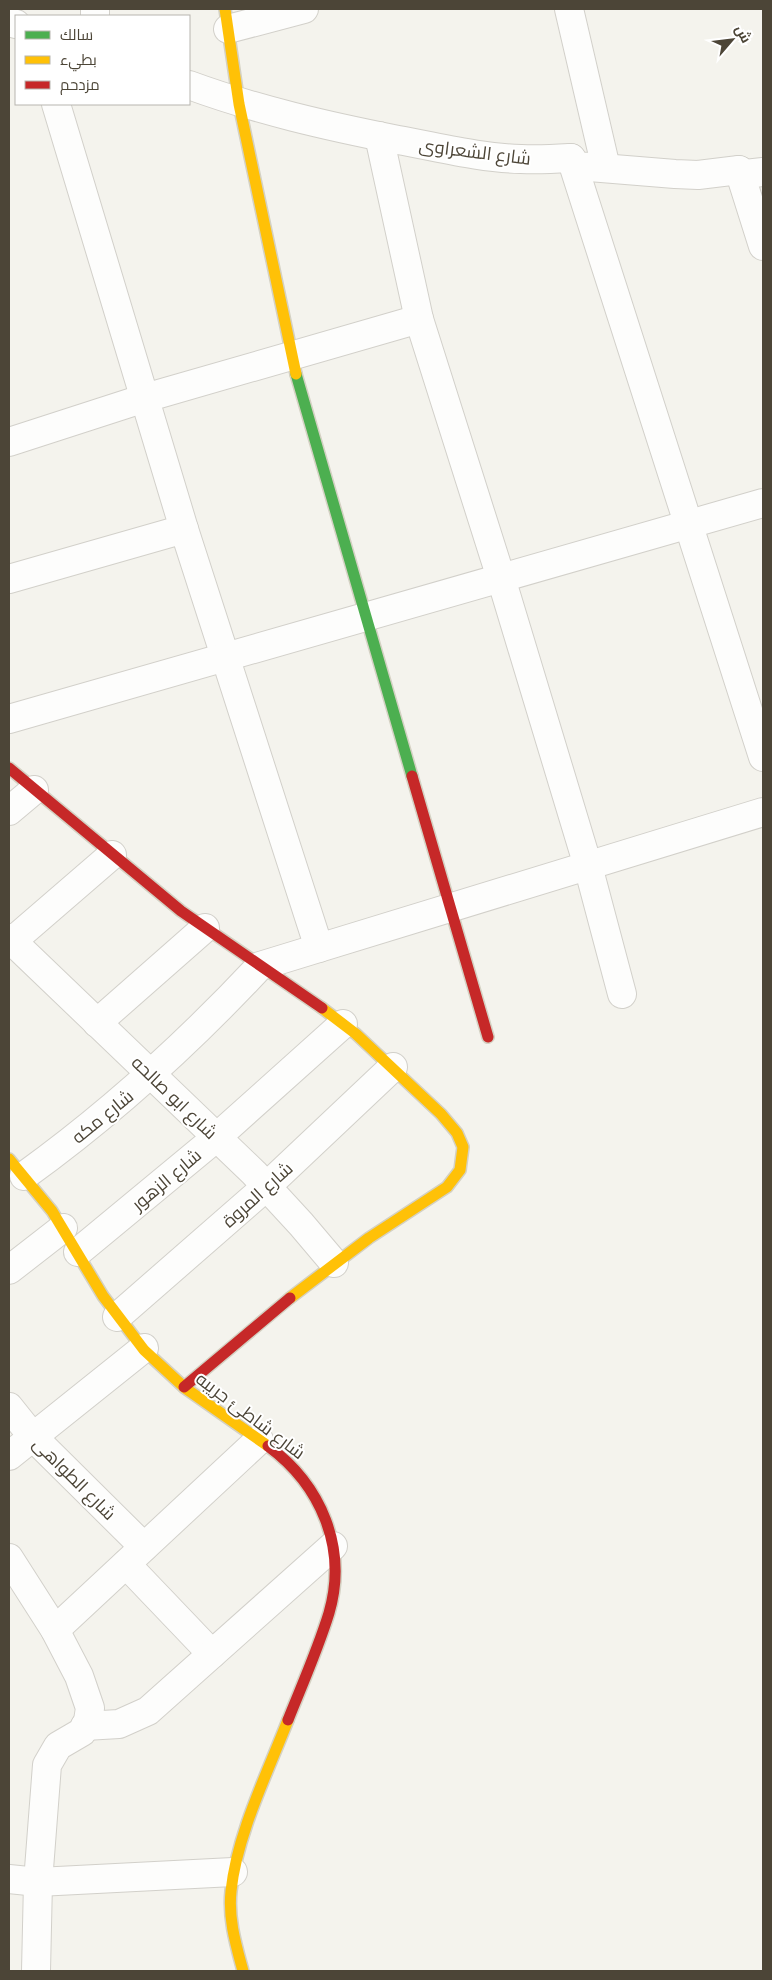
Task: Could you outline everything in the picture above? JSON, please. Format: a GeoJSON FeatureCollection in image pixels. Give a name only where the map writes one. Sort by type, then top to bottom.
{"type":"FeatureCollection","features":[{"type":"Feature","properties":{"kind":"street"},"geometry":{"type":"LineString","coordinates":[[304,9],[227,19],[240,104],[291,356],[488,1038]]}},
{"type":"Feature","properties":{"kind":"street"},"geometry":{"type":"LineString","coordinates":[[569,12],[606,168]]}},
{"type":"Feature","properties":{"kind":"street","name":"شارع الشعراوى"},"geometry":{"type":"LineString","coordinates":[[190,86],[240,104],[379,136],[520,159],[571,158],[577,166],[675,174],[698,175],[751,171]]}},
{"type":"Feature","properties":{"kind":"street"},"geometry":{"type":"LineString","coordinates":[[56,105],[184,529],[227,657],[318,948]]}},
{"type":"Feature","properties":{"kind":"street"},"geometry":{"type":"LineString","coordinates":[[379,136],[419,319],[502,578],[588,866],[622,994]]}},
{"type":"Feature","properties":{"kind":"street"},"geometry":{"type":"LineString","coordinates":[[571,158],[763,757]]}},
{"type":"Feature","properties":{"kind":"street"},"geometry":{"type":"LineString","coordinates":[[751,171],[763,246]]}},
{"type":"Feature","properties":{"kind":"street"},"geometry":{"type":"LineString","coordinates":[[9,442],[145,398],[419,319]]}},
{"type":"Feature","properties":{"kind":"street"},"geometry":{"type":"LineString","coordinates":[[9,719],[763,502]]}},
{"type":"Feature","properties":{"kind":"street"},"geometry":{"type":"LineString","coordinates":[[9,579],[184,529]]}},
{"type":"Feature","properties":{"kind":"street"},"geometry":{"type":"LineString","coordinates":[[9,768],[112,856],[205,928],[342,1024],[393,1067],[452,1127],[463,1147],[463,1162],[457,1177],[447,1188],[334,1263],[270,1313],[184,1388]]}},
{"type":"Feature","properties":{"kind":"street"},"geometry":{"type":"LineString","coordinates":[[9,811],[34,790]]}},
{"type":"Feature","properties":{"kind":"street"},"geometry":{"type":"LineString","coordinates":[[260,966],[763,812]]}},
{"type":"Feature","properties":{"kind":"street"},"geometry":{"type":"LineString","coordinates":[[10,941],[112,856]]}},
{"type":"Feature","properties":{"kind":"street"},"geometry":{"type":"LineString","coordinates":[[97,1024],[205,928]]}},
{"type":"Feature","properties":{"kind":"street","name":"شارع ابو صالحه"},"geometry":{"type":"LineString","coordinates":[[10,941],[267,1186],[334,1263]]}},
{"type":"Feature","properties":{"kind":"street","name":"شارع مكه"},"geometry":{"type":"LineString","coordinates":[[16,1168],[89,1127],[151,1074],[213,1015],[260,966]]}},
{"type":"Feature","properties":{"kind":"street","name":"شارع الزهور"},"geometry":{"type":"LineString","coordinates":[[78,1252],[217,1137],[342,1024]]}},
{"type":"Feature","properties":{"kind":"street","name":"شارع المروة"},"geometry":{"type":"LineString","coordinates":[[117,1317],[267,1186],[393,1067]]}},
{"type":"Feature","properties":{"kind":"street","name":"شارع شاطئ جريبه"},"geometry":{"type":"LineString","coordinates":[[16,1168],[63,1228],[92,1279],[117,1317],[144,1348],[184,1388],[285,1459],[308,1484],[324,1514],[333,1546],[335,1580],[329,1612],[245,1830],[233,1872],[231,1913],[233,1934],[243,1971]]}},
{"type":"Feature","properties":{"kind":"street"},"geometry":{"type":"LineString","coordinates":[[9,1270],[63,1228]]}},
{"type":"Feature","properties":{"kind":"street"},"geometry":{"type":"LineString","coordinates":[[9,1456],[144,1348]]}},
{"type":"Feature","properties":{"kind":"street","name":"شارع الطواهى"},"geometry":{"type":"LineString","coordinates":[[9,1408],[135,1556],[212,1654]]}},
{"type":"Feature","properties":{"kind":"street"},"geometry":{"type":"LineString","coordinates":[[55,1630],[259,1440]]}},
{"type":"Feature","properties":{"kind":"street"},"geometry":{"type":"LineString","coordinates":[[85,1726],[119,1724],[148,1711],[333,1546]]}},
{"type":"Feature","properties":{"kind":"street"},"geometry":{"type":"LineString","coordinates":[[9,1558],[55,1630],[89,1702],[89,1714],[82,1732],[58,1746],[50,1758],[38,1882],[36,1971]]}},
{"type":"Feature","properties":{"kind":"street"},"geometry":{"type":"LineString","coordinates":[[9,1879],[38,1882],[233,1872]]}},
{"type":"Feature","properties":{"kind":"traffic: fast"},"geometry":{"type":"LineString","coordinates":[[296,374],[412,776]]}},
{"type":"Feature","properties":{"kind":"traffic: slow"},"geometry":{"type":"LineString","coordinates":[[225,9],[239,104],[296,374]]}},
{"type":"Feature","properties":{"kind":"traffic: slow"},"geometry":{"type":"LineString","coordinates":[[290,1298],[369,1238],[447,1187],[460,1170],[463,1147],[457,1133],[441,1114],[356,1034],[322,1008]]}},
{"type":"Feature","properties":{"kind":"traffic: slow"},"geometry":{"type":"LineString","coordinates":[[9,1159],[52,1211],[103,1296],[144,1350],[185,1388],[268,1446]]}},
{"type":"Feature","properties":{"kind":"traffic: slow"},"geometry":{"type":"LineString","coordinates":[[243,1971],[233,1932],[230,1901],[234,1870],[246,1826],[288,1720]]}},
{"type":"Feature","properties":{"kind":"traffic: jam"},"geometry":{"type":"LineString","coordinates":[[9,768],[181,911],[322,1008]]}},
{"type":"Feature","properties":{"kind":"traffic: jam"},"geometry":{"type":"LineString","coordinates":[[412,776],[488,1037]]}},
{"type":"Feature","properties":{"kind":"traffic: jam"},"geometry":{"type":"LineString","coordinates":[[184,1387],[290,1298]]}},
{"type":"Feature","properties":{"kind":"traffic: jam"},"geometry":{"type":"LineString","coordinates":[[268,1446],[303,1479],[316,1499],[326,1520],[332,1542],[335,1565],[334,1589],[329,1613],[288,1720]]}}]}
